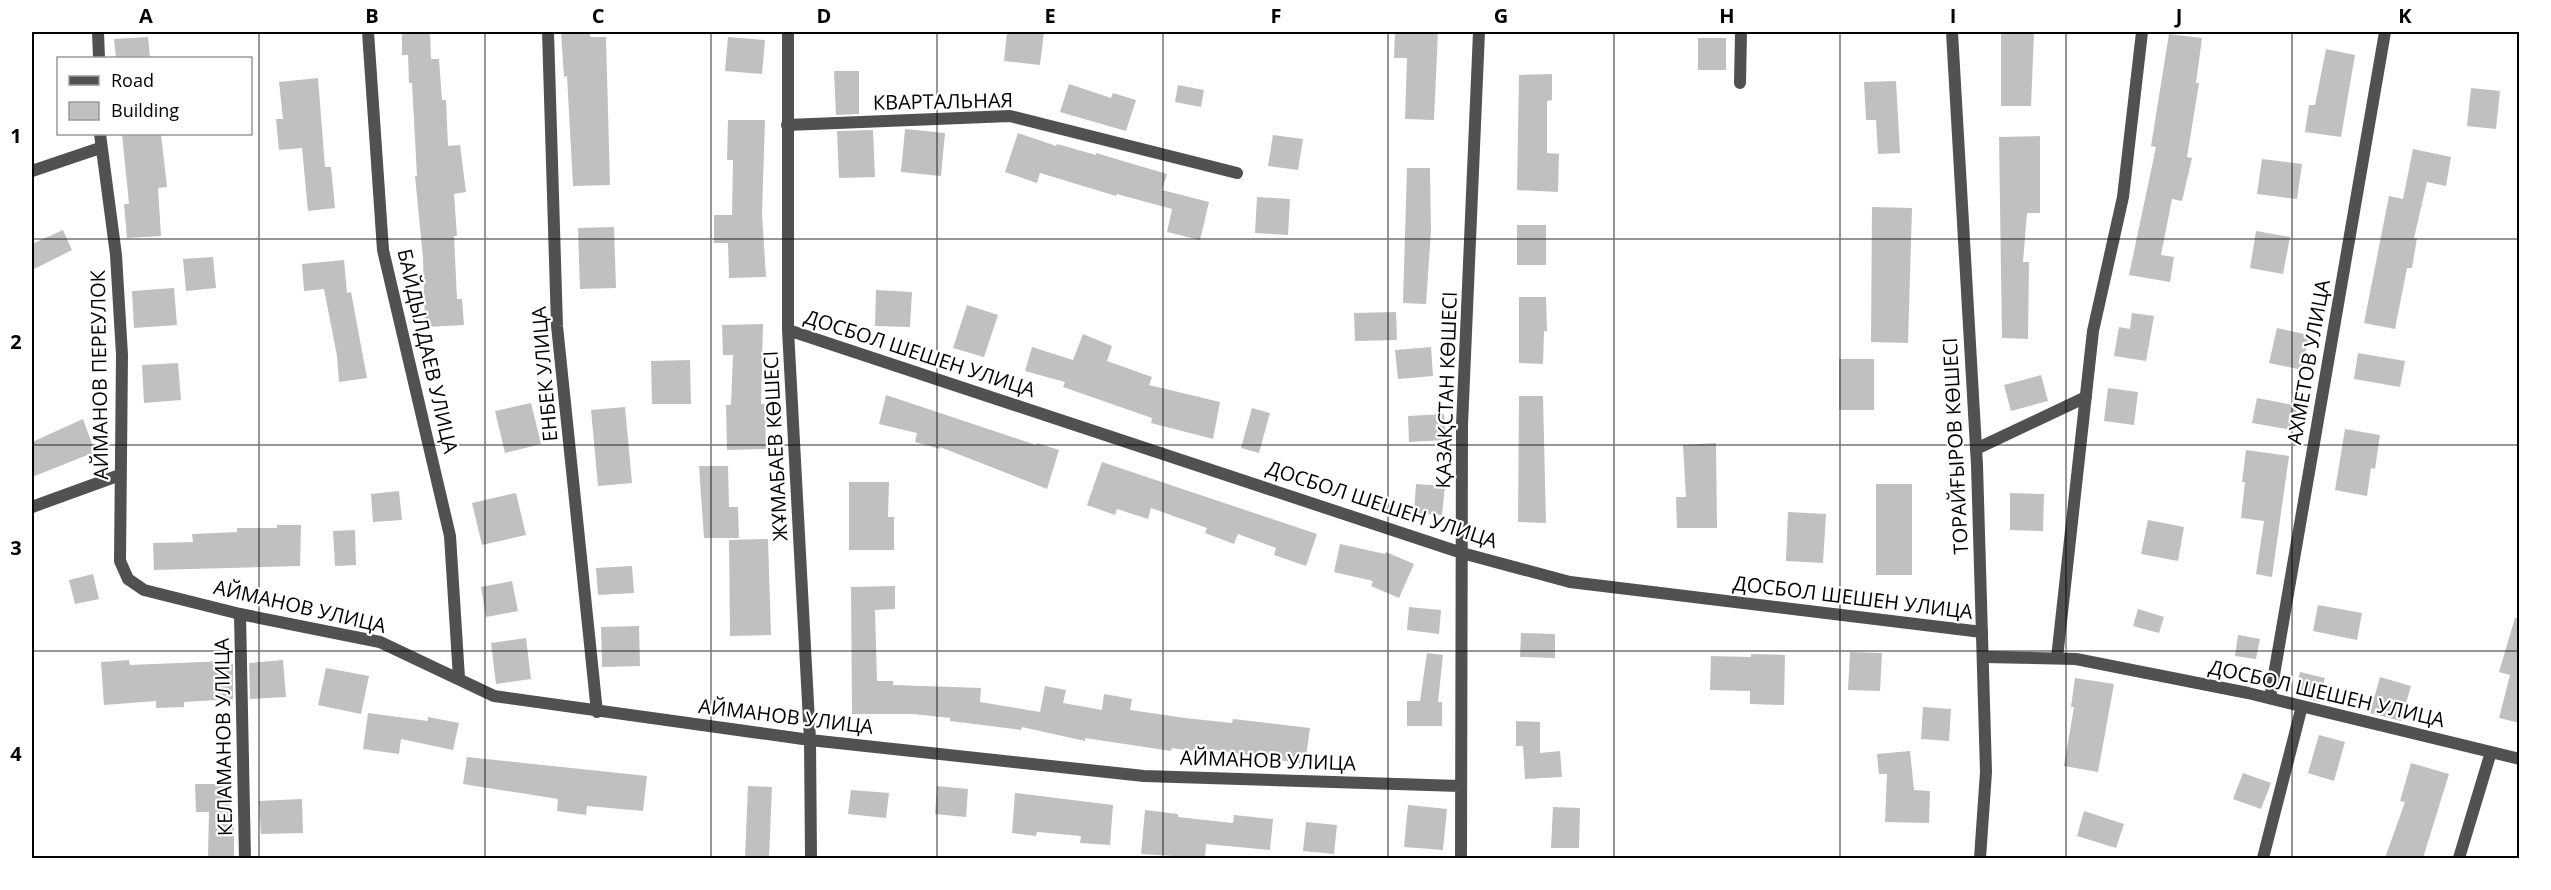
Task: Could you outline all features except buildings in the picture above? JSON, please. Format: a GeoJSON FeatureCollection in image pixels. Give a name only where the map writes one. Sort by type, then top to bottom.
{"type":"FeatureCollection","features":[{"type":"Feature","properties":{"kind":"street"},"geometry":{"type":"LineString","coordinates":[[98,32],[99,57]]}},
{"type":"Feature","properties":{"kind":"street","name":"БАЙДЫЛДАЕВ УЛИЦА"},"geometry":{"type":"LineString","coordinates":[[368,32],[383,250],[450,536],[459,678]]}},
{"type":"Feature","properties":{"kind":"street","name":"ЕНБЕК УЛИЦА"},"geometry":{"type":"LineString","coordinates":[[548,32],[557,326],[597,712]]}},
{"type":"Feature","properties":{"kind":"street","name":"ЖҰМАБАЕВ КӨШЕСІ"},"geometry":{"type":"LineString","coordinates":[[788,32],[788,330],[810,740],[811,858]]}},
{"type":"Feature","properties":{"kind":"street","name":"ҚАЗАҚСТАН КӨШЕСІ"},"geometry":{"type":"LineString","coordinates":[[1461,858],[1462,426],[1479,32]]}},
{"type":"Feature","properties":{"kind":"street"},"geometry":{"type":"LineString","coordinates":[[1740,83],[1741,32]]}},
{"type":"Feature","properties":{"kind":"street","name":"ТОРАЙҒЫРОВ КӨШЕСІ"},"geometry":{"type":"LineString","coordinates":[[1952,32],[1976,449],[1986,772],[1980,858]]}},
{"type":"Feature","properties":{"kind":"street"},"geometry":{"type":"LineString","coordinates":[[2057,658],[2093,331],[2123,198],[2142,32]]}},
{"type":"Feature","properties":{"kind":"street","name":"АХМЕТОВ УЛИЦА"},"geometry":{"type":"LineString","coordinates":[[2270,698],[2385,32]]}},
{"type":"Feature","properties":{"kind":"street","name":"КВАРТАЛЬНАЯ"},"geometry":{"type":"LineString","coordinates":[[788,125],[1010,116],[1236,173]]}},
{"type":"Feature","properties":{"kind":"street","name":"АЙМАНОВ ПЕРЕУЛОК"},"geometry":{"type":"LineString","coordinates":[[100,135],[116,255],[121,333],[120,561],[128,579]]}},
{"type":"Feature","properties":{"kind":"street"},"geometry":{"type":"LineString","coordinates":[[32,171],[100,148]]}},
{"type":"Feature","properties":{"kind":"street","name":"ДОСБОЛ ШЕШЕН УЛИЦА"},"geometry":{"type":"LineString","coordinates":[[788,330],[1462,553],[1570,582],[1982,632]]}},
{"type":"Feature","properties":{"kind":"street"},"geometry":{"type":"LineString","coordinates":[[1976,449],[2086,397]]}},
{"type":"Feature","properties":{"kind":"street"},"geometry":{"type":"LineString","coordinates":[[32,507],[120,475]]}},
{"type":"Feature","properties":{"kind":"street","name":"АЙМАНОВ УЛИЦА"},"geometry":{"type":"LineString","coordinates":[[128,579],[144,590],[240,614],[380,642],[494,696],[810,740],[1143,776],[1460,786]]}},
{"type":"Feature","properties":{"kind":"street","name":"КЕЛАМАНОВ УЛИЦА"},"geometry":{"type":"LineString","coordinates":[[240,614],[244,858]]}},
{"type":"Feature","properties":{"kind":"street","name":"ДОСБОЛ ШЕШЕН УЛИЦА"},"geometry":{"type":"LineString","coordinates":[[1983,657],[2076,658],[2270,698],[2520,759]]}},
{"type":"Feature","properties":{"kind":"street"},"geometry":{"type":"LineString","coordinates":[[2263,858],[2302,706]]}},
{"type":"Feature","properties":{"kind":"street"},"geometry":{"type":"LineString","coordinates":[[2459,858],[2491,752]]}}]}
